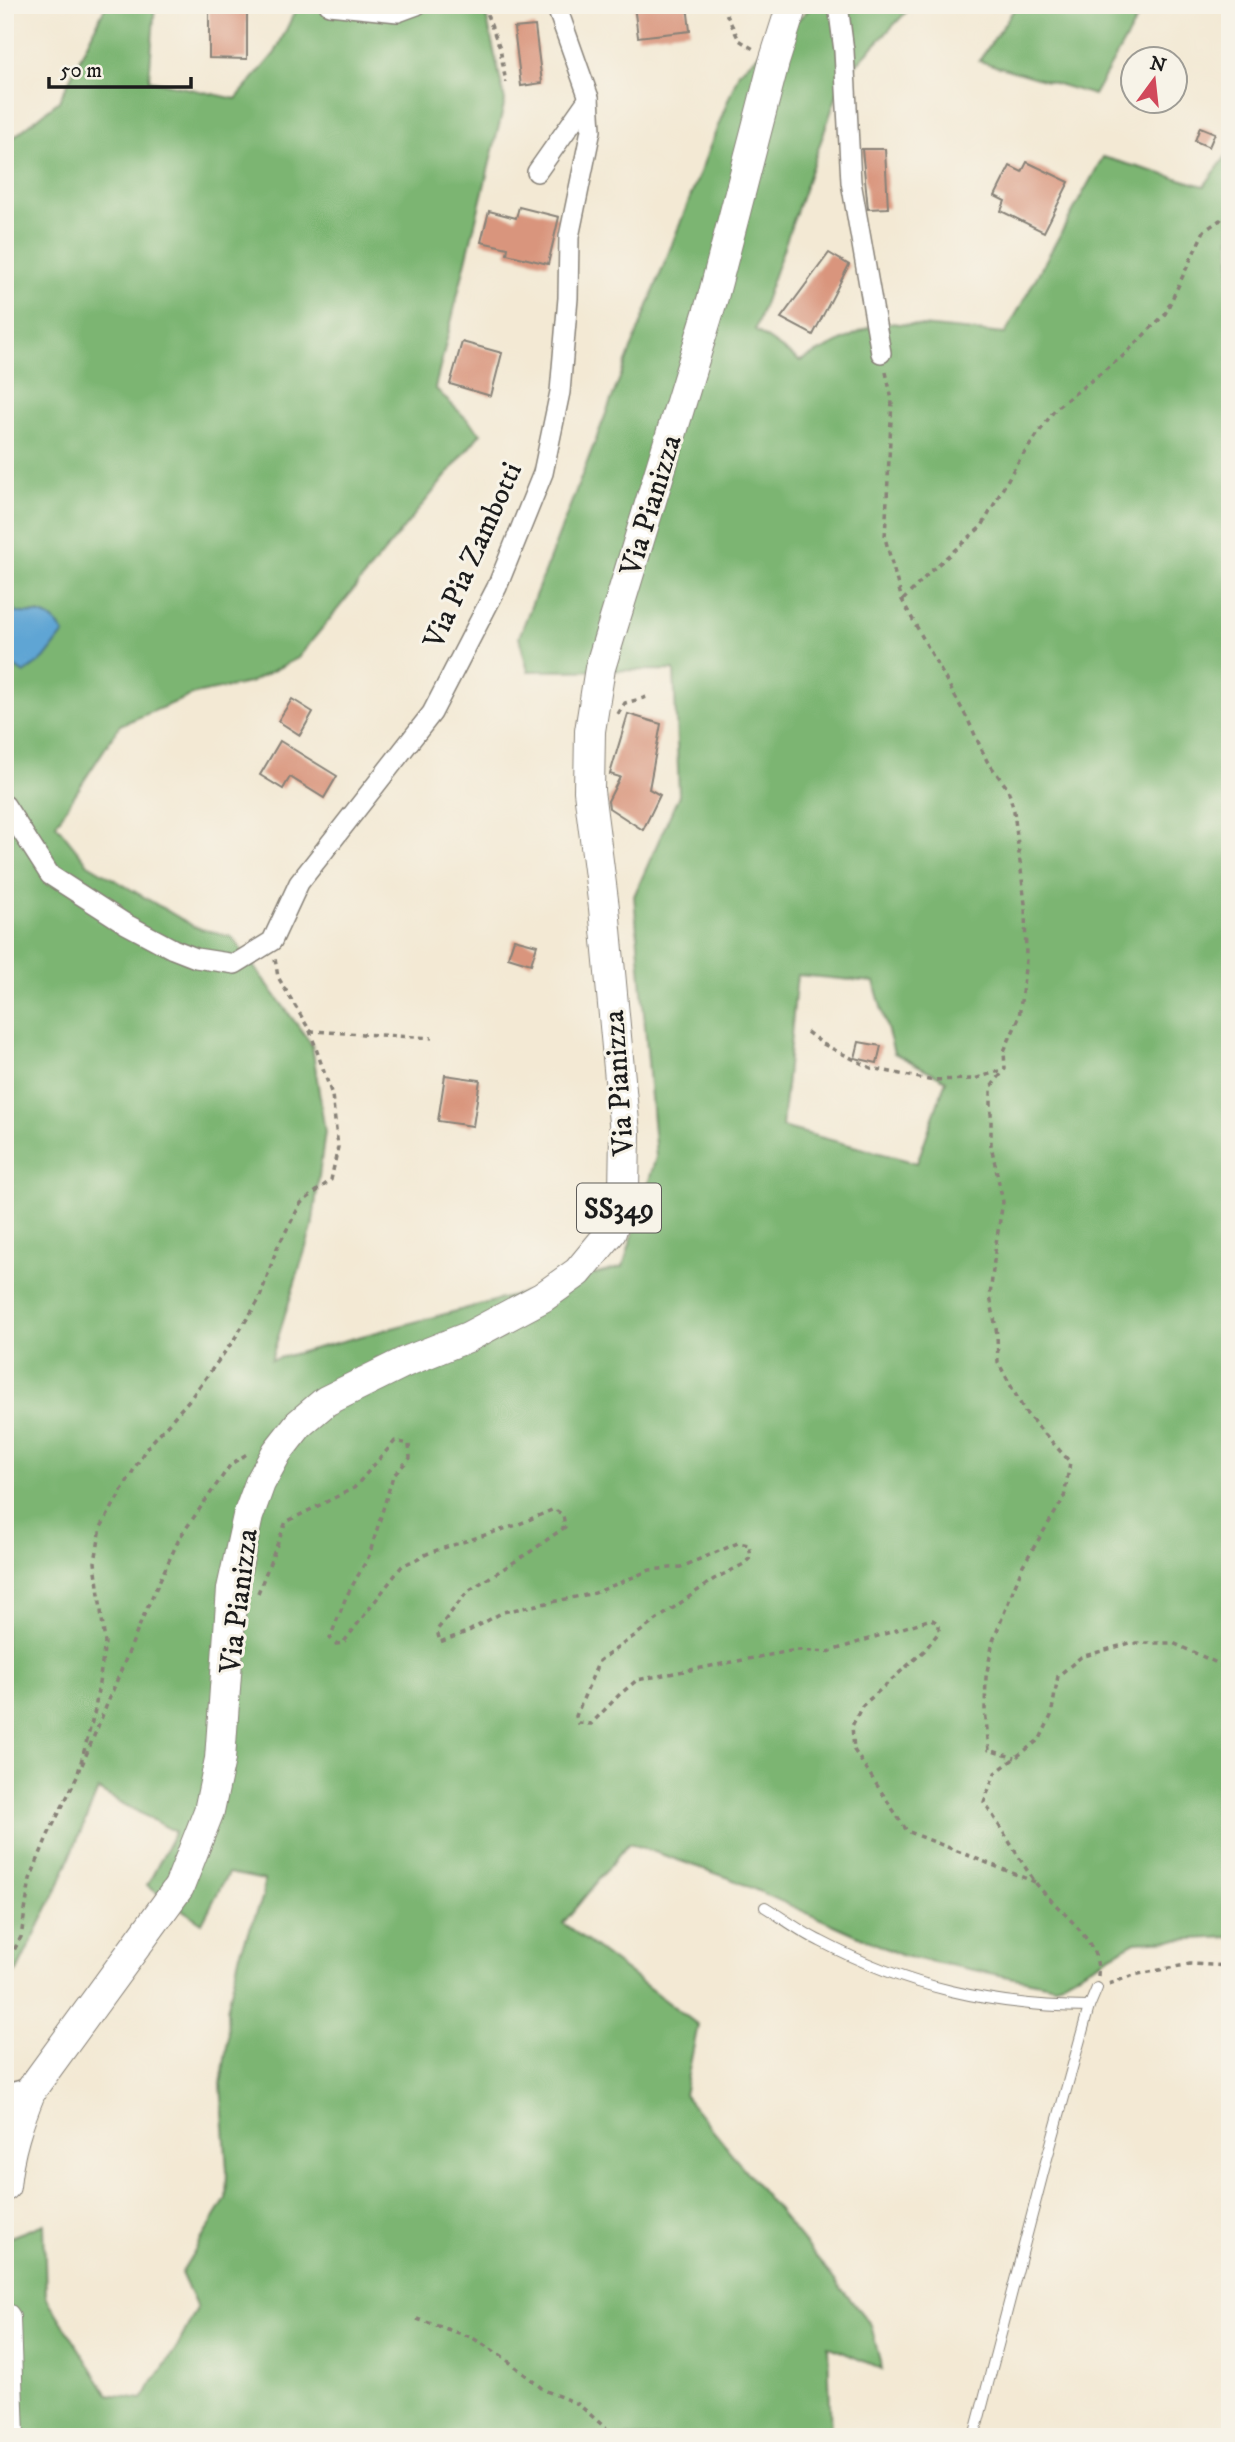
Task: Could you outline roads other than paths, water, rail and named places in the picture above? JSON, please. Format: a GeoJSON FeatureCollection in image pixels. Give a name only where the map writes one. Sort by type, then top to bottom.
{"type":"FeatureCollection","features":[{"type":"Feature","properties":{"kind":"main road","name":"Via Pianizza"},"geometry":{"type":"LineString","coordinates":[[5,2186],[8,2160],[18,2121],[18,2094],[179,1887],[209,1811],[220,1759],[232,1589],[248,1516],[260,1483],[277,1452],[299,1424],[326,1401],[405,1362],[468,1337],[543,1297],[578,1272],[611,1233],[624,1191],[625,1133],[604,908],[589,791],[590,731],[600,668],[713,298],[774,62],[792,5]]}},
{"type":"Feature","properties":{"kind":"main road"},"geometry":{"type":"LineString","coordinates":[[5,2318],[9,2437]]}},
{"type":"Feature","properties":{"kind":"street"},"geometry":{"type":"LineString","coordinates":[[329,5],[398,12],[417,5]]}},
{"type":"Feature","properties":{"kind":"street","name":"Via Pia Zambotti"},"geometry":{"type":"LineString","coordinates":[[5,805],[50,875],[126,924],[173,949],[195,958],[235,964],[272,941],[299,883],[432,713],[497,587],[543,473],[560,392],[568,298],[569,237],[591,130],[589,98],[556,5]]}},
{"type":"Feature","properties":{"kind":"street"},"geometry":{"type":"LineString","coordinates":[[838,5],[844,51],[851,182],[881,353]]}},
{"type":"Feature","properties":{"kind":"street"},"geometry":{"type":"LineString","coordinates":[[537,172],[589,98]]}},
{"type":"Feature","properties":{"kind":"lane"},"geometry":{"type":"LineString","coordinates":[[765,1907],[818,1941],[877,1968],[941,1989],[995,2001],[1042,2007],[1089,2007]]}},
{"type":"Feature","properties":{"kind":"lane"},"geometry":{"type":"LineString","coordinates":[[974,2437],[1044,2169],[1089,2007],[1097,1988]]}},
{"type":"Feature","properties":{"kind":"water"},"geometry":{"type":"Polygon","coordinates":[[[5,596],[17,613],[49,617],[64,633],[44,659],[24,673],[5,660],[5,596]]]}}]}
